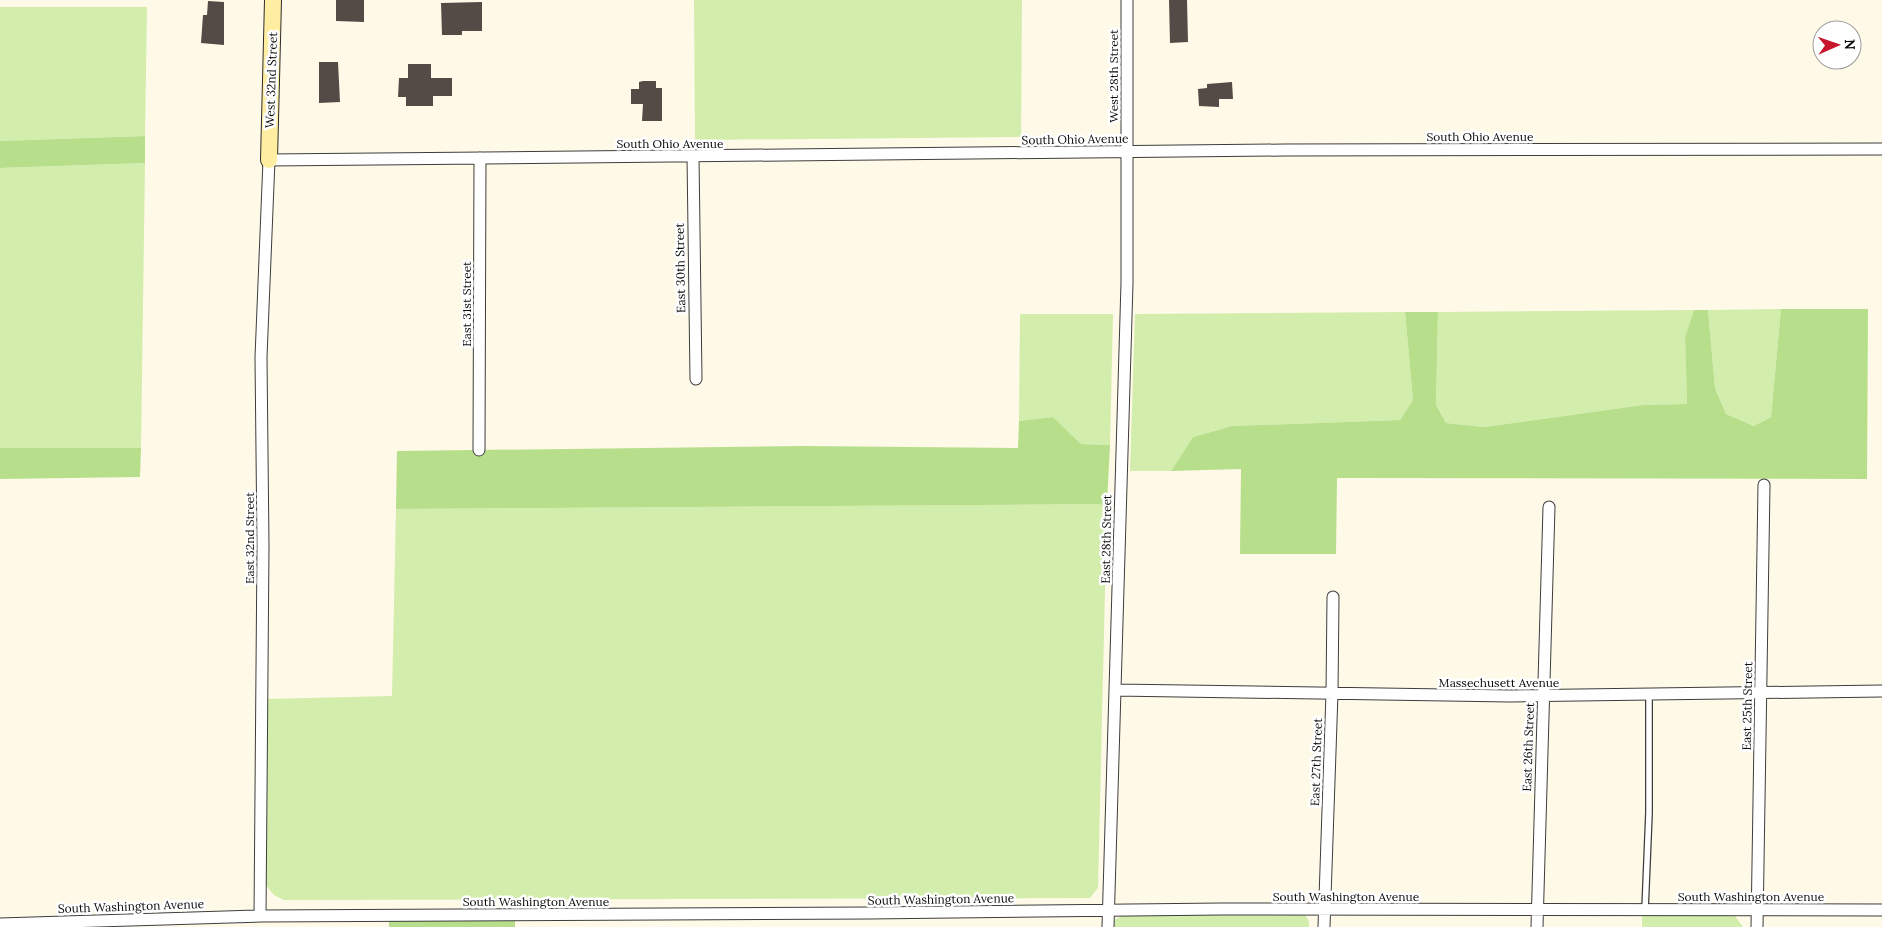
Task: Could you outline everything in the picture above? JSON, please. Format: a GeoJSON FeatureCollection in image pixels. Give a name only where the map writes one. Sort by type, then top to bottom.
{"type":"FeatureCollection","features":[{"type":"Feature","properties":{"kind":"street","name":"West 32nd Street"},"geometry":{"type":"LineString","coordinates":[[269,160],[273,0]]}},
{"type":"Feature","properties":{"kind":"street","name":"West 28th Street"},"geometry":{"type":"LineString","coordinates":[[1127,0],[1127,152]]}},
{"type":"Feature","properties":{"kind":"street","name":"South Ohio Avenue"},"geometry":{"type":"LineString","coordinates":[[269,160],[1127,152],[1882,149]]}},
{"type":"Feature","properties":{"kind":"street","name":"East 28th Street"},"geometry":{"type":"LineString","coordinates":[[1108,927],[1127,283],[1127,152]]}},
{"type":"Feature","properties":{"kind":"street","name":"East 30th Street"},"geometry":{"type":"LineString","coordinates":[[692,156],[696,379]]}},
{"type":"Feature","properties":{"kind":"street","name":"East 31st Street"},"geometry":{"type":"LineString","coordinates":[[479,450],[480,158]]}},
{"type":"Feature","properties":{"kind":"street","name":"East 32nd Street"},"geometry":{"type":"LineString","coordinates":[[260,916],[263,546],[261,357],[269,160]]}},
{"type":"Feature","properties":{"kind":"street","name":"East 25th Street"},"geometry":{"type":"LineString","coordinates":[[1757,927],[1764,485]]}},
{"type":"Feature","properties":{"kind":"street","name":"East 26th Street"},"geometry":{"type":"LineString","coordinates":[[1537,927],[1549,507]]}},
{"type":"Feature","properties":{"kind":"street","name":"East 27th Street"},"geometry":{"type":"LineString","coordinates":[[1324,927],[1332,694],[1333,597]]}},
{"type":"Feature","properties":{"kind":"street","name":"Massechusett Avenue"},"geometry":{"type":"LineString","coordinates":[[1116,690],[1543,696],[1882,691]]}},
{"type":"Feature","properties":{"kind":"street","name":"South Washington Avenue"},"geometry":{"type":"LineString","coordinates":[[0,924],[260,916],[1324,909],[1882,910]]}},
{"type":"Feature","properties":{"kind":"lane"},"geometry":{"type":"LineString","coordinates":[[1645,910],[1650,813],[1649,694]]}},
{"type":"Feature","properties":{"kind":"green space"},"geometry":{"type":"Polygon","coordinates":[[[694,0],[1022,0],[1021,137],[695,140],[694,0]]]}},
{"type":"Feature","properties":{"kind":"green space"},"geometry":{"type":"Polygon","coordinates":[[[0,7],[147,7],[145,136],[0,141],[0,7]]]}},
{"type":"Feature","properties":{"kind":"green space"},"geometry":{"type":"Polygon","coordinates":[[[145,136],[145,163],[0,168],[0,141],[145,136]]]}},
{"type":"Feature","properties":{"kind":"green space"},"geometry":{"type":"Polygon","coordinates":[[[145,163],[141,448],[0,448],[0,168],[145,163]]]}},
{"type":"Feature","properties":{"kind":"green space"},"geometry":{"type":"Polygon","coordinates":[[[1781,309],[1771,417],[1754,426],[1726,414],[1715,388],[1708,310],[1781,309]]]}},
{"type":"Feature","properties":{"kind":"green space"},"geometry":{"type":"Polygon","coordinates":[[[1781,309],[1868,309],[1867,479],[1337,478],[1336,554],[1240,554],[1241,469],[1171,471],[1193,437],[1232,426],[1400,420],[1413,400],[1405,312],[1438,312],[1436,405],[1446,423],[1484,427],[1643,405],[1687,404],[1685,337],[1694,310],[1708,310],[1715,388],[1726,414],[1754,426],[1771,417],[1781,309]]]}},
{"type":"Feature","properties":{"kind":"green space"},"geometry":{"type":"Polygon","coordinates":[[[1694,310],[1685,337],[1687,404],[1643,405],[1484,427],[1446,423],[1436,405],[1438,312],[1694,310]]]}},
{"type":"Feature","properties":{"kind":"green space"},"geometry":{"type":"Polygon","coordinates":[[[1405,312],[1413,400],[1400,420],[1232,426],[1193,437],[1171,471],[1130,471],[1135,314],[1405,312]]]}},
{"type":"Feature","properties":{"kind":"green space"},"geometry":{"type":"Polygon","coordinates":[[[1020,314],[1113,314],[1110,445],[1081,444],[1053,417],[1019,421],[1020,314]]]}},
{"type":"Feature","properties":{"kind":"green space"},"geometry":{"type":"Polygon","coordinates":[[[1053,417],[1081,444],[1110,445],[1107,504],[396,509],[397,451],[803,446],[1018,448],[1019,421],[1053,417]]]}},
{"type":"Feature","properties":{"kind":"green space"},"geometry":{"type":"Polygon","coordinates":[[[0,448],[141,448],[140,477],[0,479],[0,448]]]}},
{"type":"Feature","properties":{"kind":"green space"},"geometry":{"type":"Polygon","coordinates":[[[1107,504],[1098,888],[1090,898],[284,900],[274,895],[265,884],[265,699],[392,696],[396,509],[1107,504]]]}},
{"type":"Feature","properties":{"kind":"green space"},"geometry":{"type":"Polygon","coordinates":[[[1303,912],[1309,921],[1309,927],[1114,927],[1114,920],[1124,915],[1303,912]]]}},
{"type":"Feature","properties":{"kind":"green space"},"geometry":{"type":"Polygon","coordinates":[[[1642,914],[1735,916],[1743,927],[1642,927],[1642,914]]]}},
{"type":"Feature","properties":{"kind":"green space"},"geometry":{"type":"Polygon","coordinates":[[[389,916],[515,916],[515,927],[389,927],[389,916]]]}},
{"type":"Feature","properties":{"kind":"building"},"geometry":{"type":"Polygon","coordinates":[[[336,0],[364,0],[364,22],[336,21],[336,0]]]}},
{"type":"Feature","properties":{"kind":"building"},"geometry":{"type":"Polygon","coordinates":[[[1169,0],[1187,0],[1188,42],[1170,43],[1169,0]]]}},
{"type":"Feature","properties":{"kind":"building"},"geometry":{"type":"Polygon","coordinates":[[[208,1],[224,2],[224,45],[201,43],[203,15],[207,15],[208,1]]]}},
{"type":"Feature","properties":{"kind":"building"},"geometry":{"type":"Polygon","coordinates":[[[482,2],[482,31],[462,31],[462,35],[442,35],[441,3],[482,2]]]}},
{"type":"Feature","properties":{"kind":"building"},"geometry":{"type":"Polygon","coordinates":[[[319,62],[338,62],[340,102],[319,103],[319,62]]]}},
{"type":"Feature","properties":{"kind":"building"},"geometry":{"type":"Polygon","coordinates":[[[408,64],[431,64],[431,78],[452,78],[452,96],[433,96],[433,106],[406,106],[406,97],[398,97],[399,78],[408,78],[408,64]]]}},
{"type":"Feature","properties":{"kind":"building"},"geometry":{"type":"Polygon","coordinates":[[[656,81],[656,88],[662,88],[662,121],[642,121],[643,104],[631,104],[631,89],[639,89],[639,82],[656,81]]]}},
{"type":"Feature","properties":{"kind":"building"},"geometry":{"type":"Polygon","coordinates":[[[1232,82],[1233,99],[1219,99],[1219,107],[1199,106],[1198,89],[1207,88],[1207,84],[1232,82]]]}}]}
